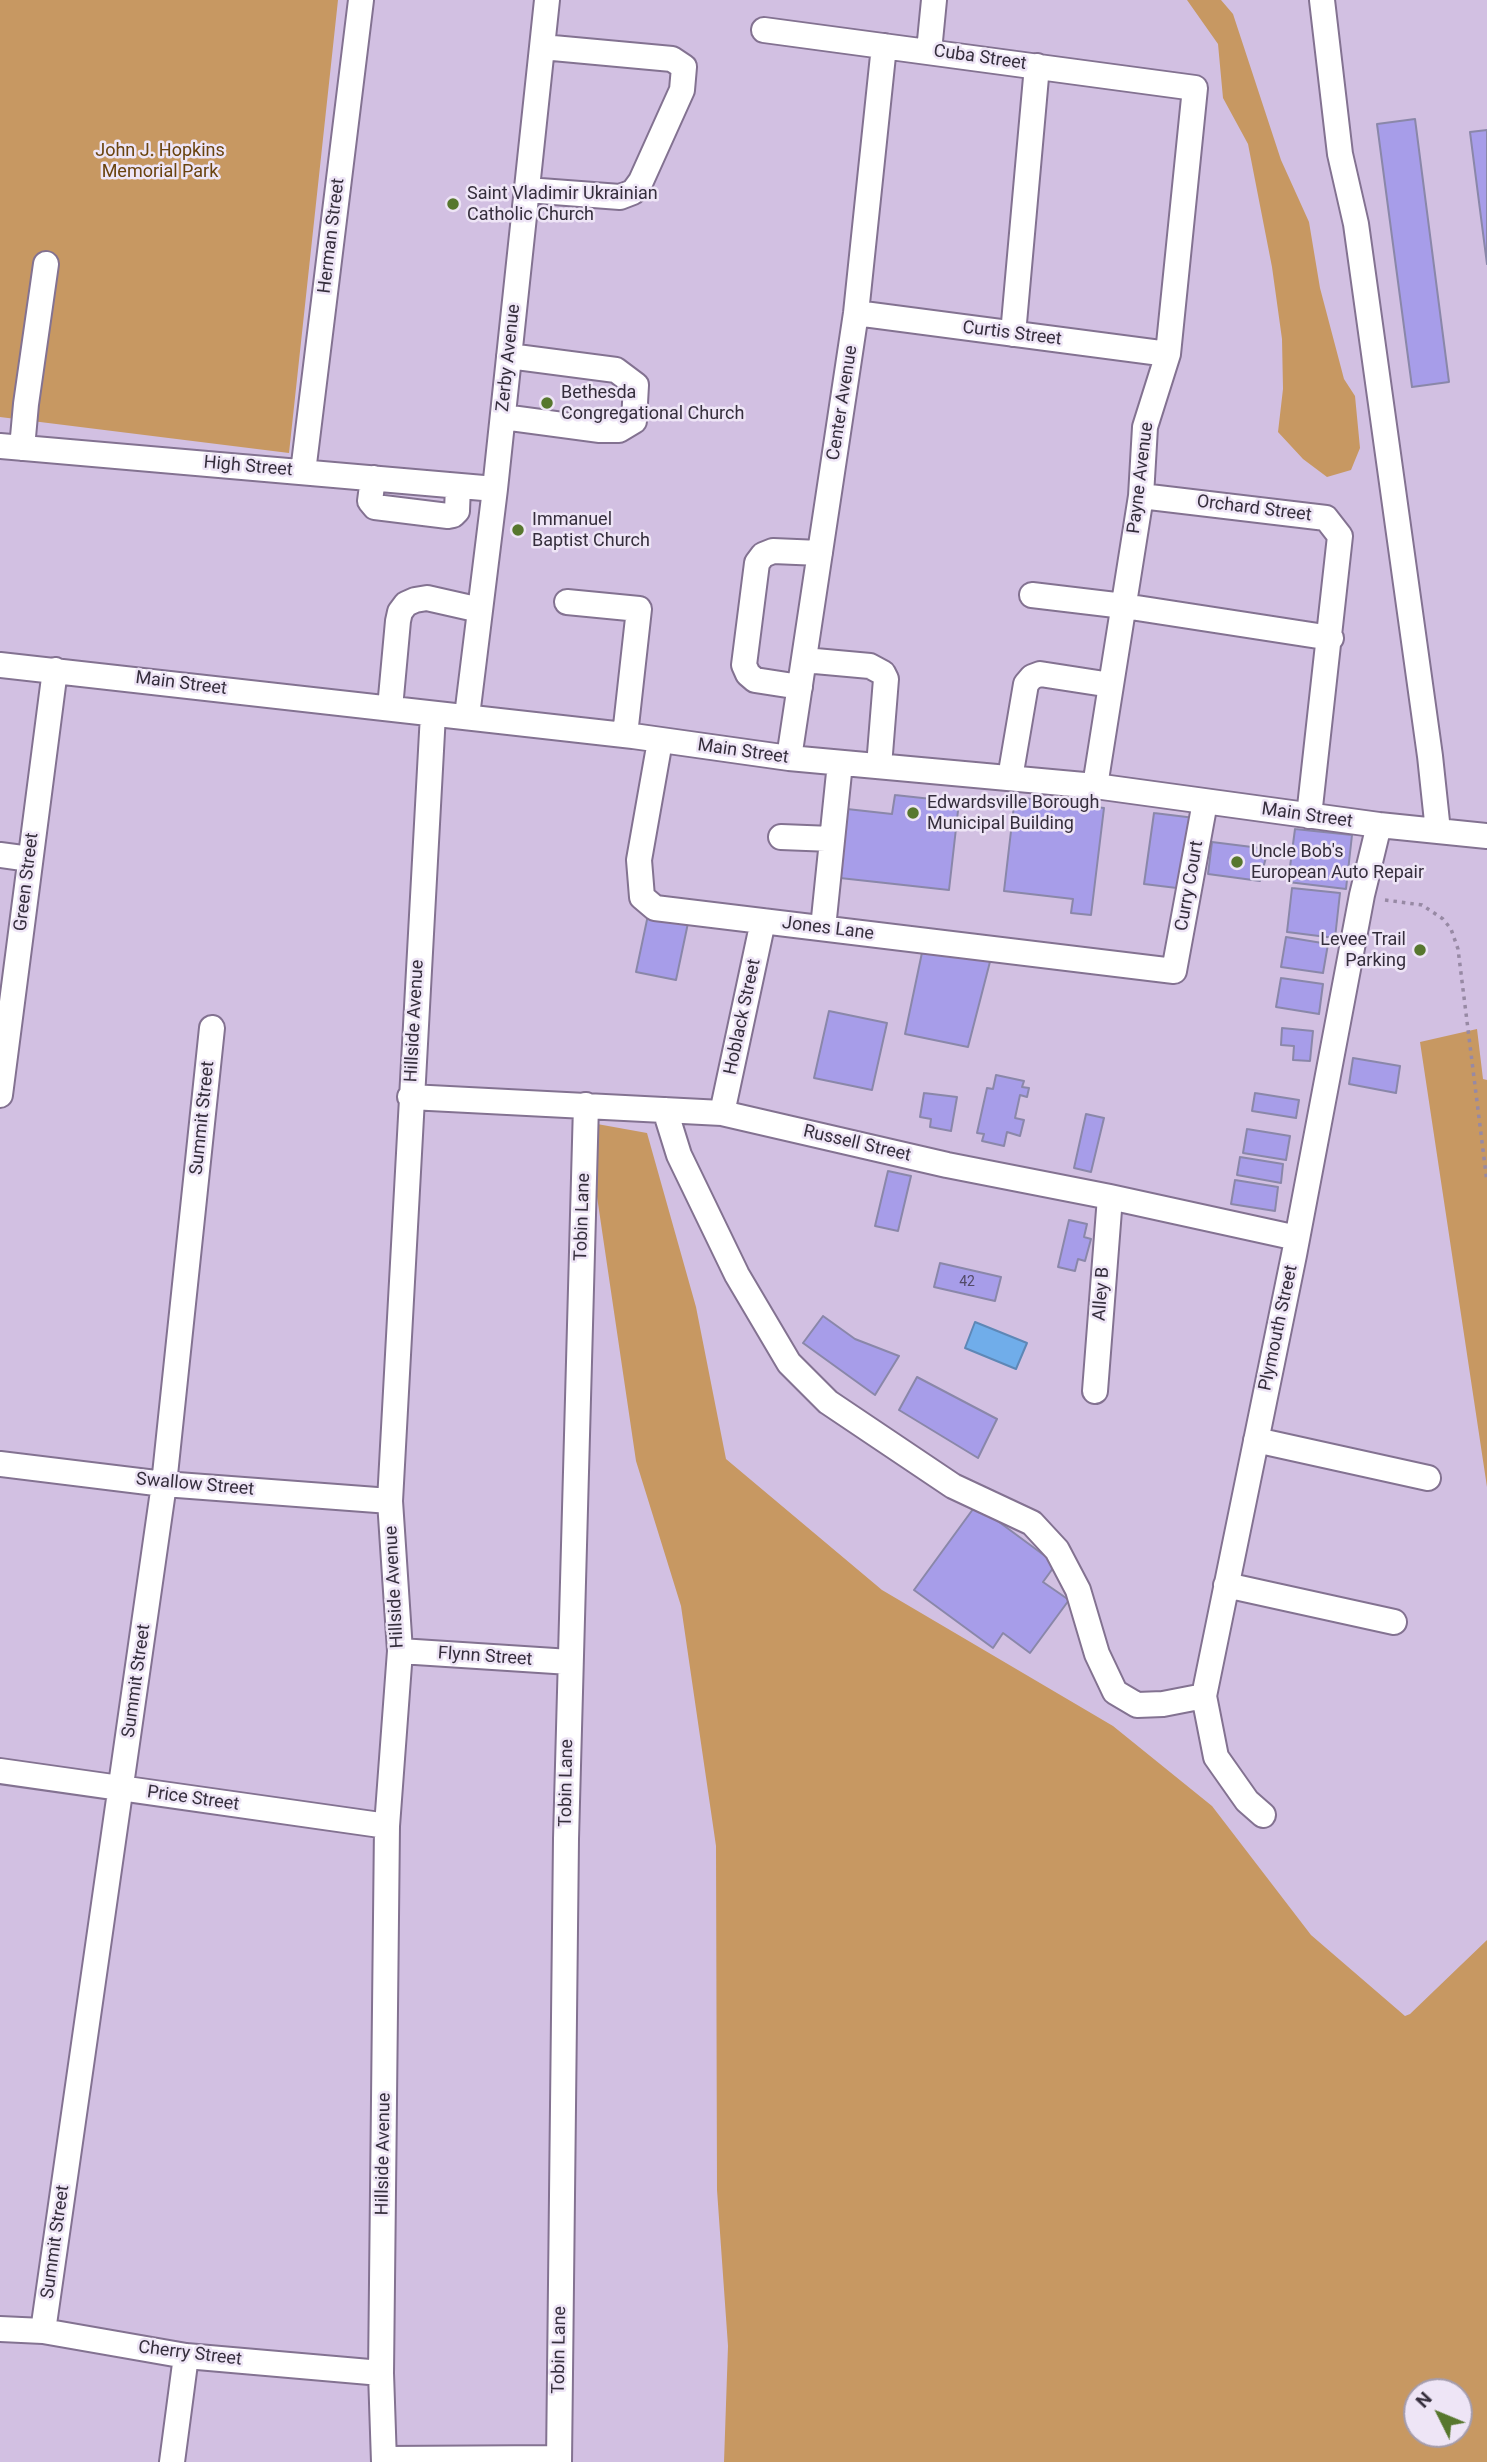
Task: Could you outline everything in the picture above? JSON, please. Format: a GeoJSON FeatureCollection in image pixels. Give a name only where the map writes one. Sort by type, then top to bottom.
{"type":"FeatureCollection","features":[{"type":"Feature","properties":{"kind":"street","name":"Herman Street"},"geometry":{"type":"LineString","coordinates":[[303,472],[361,0]]}},
{"type":"Feature","properties":{"kind":"street","name":"Zerby Avenue"},"geometry":{"type":"LineString","coordinates":[[467,716],[495,489],[547,0]]}},
{"type":"Feature","properties":{"kind":"street"},"geometry":{"type":"LineString","coordinates":[[929,51],[934,0]]}},
{"type":"Feature","properties":{"kind":"street"},"geometry":{"type":"LineString","coordinates":[[1322,0],[1340,154],[1356,224],[1430,756],[1438,831]]}},
{"type":"Feature","properties":{"kind":"street","name":"Cuba Street"},"geometry":{"type":"LineString","coordinates":[[764,30],[1195,88]]}},
{"type":"Feature","properties":{"kind":"street","name":"Center Avenue"},"geometry":{"type":"LineString","coordinates":[[789,758],[856,313],[884,46]]}},
{"type":"Feature","properties":{"kind":"street"},"geometry":{"type":"LineString","coordinates":[[527,190],[620,197],[633,192],[641,181],[682,90],[684,67],[672,59],[542,47]]}},
{"type":"Feature","properties":{"kind":"street"},"geometry":{"type":"LineString","coordinates":[[1013,334],[1037,66]]}},
{"type":"Feature","properties":{"kind":"street","name":"Payne Avenue"},"geometry":{"type":"LineString","coordinates":[[1095,786],[1140,495],[1145,427],[1168,354],[1195,88]]}},
{"type":"Feature","properties":{"kind":"street"},"geometry":{"type":"LineString","coordinates":[[11,447],[46,264]]}},
{"type":"Feature","properties":{"kind":"street","name":"Curtis Street"},"geometry":{"type":"LineString","coordinates":[[856,313],[1168,354]]}},
{"type":"Feature","properties":{"kind":"street"},"geometry":{"type":"LineString","coordinates":[[503,417],[600,430],[620,430],[634,421],[636,385],[616,370],[509,356]]}},
{"type":"Feature","properties":{"kind":"street","name":"High Street"},"geometry":{"type":"LineString","coordinates":[[11,447],[495,489]]}},
{"type":"Feature","properties":{"kind":"street","name":"Orchard Street"},"geometry":{"type":"LineString","coordinates":[[1140,495],[1326,518],[1340,536],[1331,638],[1309,816]]}},
{"type":"Feature","properties":{"kind":"street"},"geometry":{"type":"LineString","coordinates":[[800,687],[755,680],[744,665],[757,563],[763,555],[772,551],[820,553]]}},
{"type":"Feature","properties":{"kind":"street"},"geometry":{"type":"LineString","coordinates":[[1032,595],[1124,606],[1331,638]]}},
{"type":"Feature","properties":{"kind":"street"},"geometry":{"type":"LineString","coordinates":[[390,708],[398,621],[406,604],[427,598],[480,610]]}},
{"type":"Feature","properties":{"kind":"street"},"geometry":{"type":"LineString","coordinates":[[567,602],[639,609],[625,735]]}},
{"type":"Feature","properties":{"kind":"street"},"geometry":{"type":"LineString","coordinates":[[804,660],[870,666],[883,673],[886,679],[879,766]]}},
{"type":"Feature","properties":{"kind":"street","name":"Main Street"},"geometry":{"type":"LineString","coordinates":[[0,665],[467,716],[789,758],[1095,786],[1379,825],[1487,836]]}},
{"type":"Feature","properties":{"kind":"street","name":"Green Street"},"geometry":{"type":"LineString","coordinates":[[0,1095],[55,670]]}},
{"type":"Feature","properties":{"kind":"street"},"geometry":{"type":"LineString","coordinates":[[1010,778],[1026,684],[1032,677],[1040,674],[1111,685]]}},
{"type":"Feature","properties":{"kind":"street","name":"Hillside Avenue"},"geometry":{"type":"LineString","coordinates":[[384,2460],[381,2373],[387,1826],[400,1651],[390,1501],[433,713]]}},
{"type":"Feature","properties":{"kind":"street","name":"Jones Lane"},"geometry":{"type":"LineString","coordinates":[[660,741],[639,860],[642,897],[655,908],[1174,971]]}},
{"type":"Feature","properties":{"kind":"street"},"geometry":{"type":"LineString","coordinates":[[823,928],[840,763]]}},
{"type":"Feature","properties":{"kind":"street","name":"Curry Court"},"geometry":{"type":"LineString","coordinates":[[1174,971],[1205,802]]}},
{"type":"Feature","properties":{"kind":"street","name":"Plymouth Street"},"geometry":{"type":"LineString","coordinates":[[1263,1815],[1247,1801],[1216,1757],[1204,1696],[1297,1238],[1362,895],[1379,825]]}},
{"type":"Feature","properties":{"kind":"street"},"geometry":{"type":"LineString","coordinates":[[781,837],[832,839]]}},
{"type":"Feature","properties":{"kind":"street"},"geometry":{"type":"LineString","coordinates":[[0,855],[30,859]]}},
{"type":"Feature","properties":{"kind":"street","name":"Hoblack Street"},"geometry":{"type":"LineString","coordinates":[[722,1113],[763,921]]}},
{"type":"Feature","properties":{"kind":"street","name":"Summit Street"},"geometry":{"type":"LineString","coordinates":[[43,2331],[164,1484],[212,1028]]}},
{"type":"Feature","properties":{"kind":"street","name":"Russell Street"},"geometry":{"type":"LineString","coordinates":[[410,1097],[722,1113],[947,1165],[1297,1238]]}},
{"type":"Feature","properties":{"kind":"street","name":"Tobin Lane"},"geometry":{"type":"LineString","coordinates":[[559,2460],[569,1662],[586,1105]]}},
{"type":"Feature","properties":{"kind":"street"},"geometry":{"type":"LineString","coordinates":[[665,1110],[679,1154],[737,1275],[789,1363],[828,1402],[953,1486],[1032,1523],[1057,1550],[1078,1590],[1097,1654],[1115,1692],[1137,1705],[1163,1704],[1204,1696]]}},
{"type":"Feature","properties":{"kind":"street","name":"Alley B"},"geometry":{"type":"LineString","coordinates":[[1095,1391],[1110,1197]]}},
{"type":"Feature","properties":{"kind":"street"},"geometry":{"type":"LineString","coordinates":[[1256,1440],[1428,1478]]}},
{"type":"Feature","properties":{"kind":"street","name":"Swallow Street"},"geometry":{"type":"LineString","coordinates":[[0,1464],[164,1484],[390,1501]]}},
{"type":"Feature","properties":{"kind":"street"},"geometry":{"type":"LineString","coordinates":[[1226,1585],[1394,1622]]}},
{"type":"Feature","properties":{"kind":"street","name":"Flynn Street"},"geometry":{"type":"LineString","coordinates":[[400,1651],[569,1662]]}},
{"type":"Feature","properties":{"kind":"street","name":"Price Street"},"geometry":{"type":"LineString","coordinates":[[0,1771],[387,1826]]}},
{"type":"Feature","properties":{"kind":"street","name":"Cherry Street"},"geometry":{"type":"LineString","coordinates":[[0,2329],[43,2331],[186,2356],[381,2373]]}},
{"type":"Feature","properties":{"kind":"street"},"geometry":{"type":"LineString","coordinates":[[172,2462],[186,2356]]}},
{"type":"Feature","properties":{"kind":"street"},"geometry":{"type":"LineString","coordinates":[[384,2460],[559,2460]]}},
{"type":"Feature","properties":{"kind":"path"},"geometry":{"type":"LineString","coordinates":[[1362,895],[1422,905],[1443,919],[1451,929],[1458,949],[1487,1182]]}},
{"type":"Feature","properties":{"kind":"green space","name":"John J. Hopkins Memorial Park"},"geometry":{"type":"Polygon","coordinates":[[[0,0],[338,0],[289,453],[0,417],[0,0]]]}},
{"type":"Feature","properties":{"kind":"green space"},"geometry":{"type":"Polygon","coordinates":[[[1187,0],[1221,0],[1233,14],[1281,160],[1309,222],[1320,288],[1344,379],[1355,396],[1360,448],[1351,470],[1327,477],[1303,459],[1278,432],[1283,389],[1282,339],[1272,267],[1248,144],[1223,98],[1218,44],[1187,0]]]}},
{"type":"Feature","properties":{"kind":"green space"},"geometry":{"type":"Polygon","coordinates":[[[1477,1029],[1483,1079],[1487,1080],[1487,1487],[1420,1042],[1477,1029]]]}},
{"type":"Feature","properties":{"kind":"green space"},"geometry":{"type":"Polygon","coordinates":[[[586,1122],[647,1133],[696,1307],[726,1459],[882,1590],[1113,1726],[1212,1806],[1311,1935],[1405,2016],[1487,1940],[1487,2462],[724,2462],[728,2346],[717,2190],[716,1846],[681,1606],[636,1461],[586,1122]]]}},
{"type":"Feature","properties":{"kind":"water"},"geometry":{"type":"Polygon","coordinates":[[[975,1322],[1027,1343],[1016,1369],[965,1348],[975,1322]]]}},
{"type":"Feature","properties":{"kind":"building"},"geometry":{"type":"Polygon","coordinates":[[[1415,119],[1449,382],[1412,387],[1377,124],[1415,119]]]}},
{"type":"Feature","properties":{"kind":"building"},"geometry":{"type":"Polygon","coordinates":[[[1487,130],[1487,264],[1470,132],[1487,130]]]}},
{"type":"Feature","properties":{"kind":"building"},"geometry":{"type":"Polygon","coordinates":[[[895,795],[959,802],[949,890],[840,878],[847,809],[892,814],[895,795]]]}},
{"type":"Feature","properties":{"kind":"building"},"geometry":{"type":"Polygon","coordinates":[[[1015,797],[1104,808],[1091,915],[1071,913],[1073,899],[1004,891],[1015,797]]]}},
{"type":"Feature","properties":{"kind":"building"},"geometry":{"type":"Polygon","coordinates":[[[1154,813],[1195,818],[1185,889],[1144,884],[1154,813]]]}},
{"type":"Feature","properties":{"kind":"building"},"geometry":{"type":"Polygon","coordinates":[[[1295,829],[1352,835],[1346,889],[1288,882],[1295,829]]]}},
{"type":"Feature","properties":{"kind":"building","name":"Uncle Bob's European Auto Repair"},"geometry":{"type":"Polygon","coordinates":[[[1212,842],[1268,849],[1260,881],[1208,874],[1212,842]]]}},
{"type":"Feature","properties":{"kind":"building"},"geometry":{"type":"Polygon","coordinates":[[[1292,888],[1340,893],[1335,938],[1287,932],[1292,888]]]}},
{"type":"Feature","properties":{"kind":"building"},"geometry":{"type":"Polygon","coordinates":[[[648,915],[688,923],[676,980],[636,972],[648,915]]]}},
{"type":"Feature","properties":{"kind":"building"},"geometry":{"type":"Polygon","coordinates":[[[1286,937],[1328,944],[1323,973],[1281,967],[1286,937]]]}},
{"type":"Feature","properties":{"kind":"building"},"geometry":{"type":"Polygon","coordinates":[[[924,943],[992,954],[968,1047],[905,1034],[924,943]]]}},
{"type":"Feature","properties":{"kind":"building"},"geometry":{"type":"Polygon","coordinates":[[[1281,978],[1323,984],[1319,1014],[1276,1007],[1281,978]]]}},
{"type":"Feature","properties":{"kind":"building"},"geometry":{"type":"Polygon","coordinates":[[[829,1011],[887,1023],[872,1090],[814,1078],[829,1011]]]}},
{"type":"Feature","properties":{"kind":"building"},"geometry":{"type":"Polygon","coordinates":[[[1282,1028],[1313,1031],[1310,1061],[1293,1060],[1294,1046],[1281,1045],[1282,1028]]]}},
{"type":"Feature","properties":{"kind":"building"},"geometry":{"type":"Polygon","coordinates":[[[1353,1058],[1400,1066],[1396,1093],[1349,1084],[1353,1058]]]}},
{"type":"Feature","properties":{"kind":"building"},"geometry":{"type":"Polygon","coordinates":[[[996,1075],[1024,1081],[1022,1087],[1029,1088],[1027,1097],[1020,1095],[1015,1118],[1024,1120],[1020,1136],[1007,1132],[1004,1146],[982,1141],[984,1134],[977,1133],[987,1088],[993,1089],[996,1075]]]}},
{"type":"Feature","properties":{"kind":"building"},"geometry":{"type":"Polygon","coordinates":[[[924,1093],[957,1097],[951,1131],[930,1127],[931,1119],[920,1117],[924,1093]]]}},
{"type":"Feature","properties":{"kind":"building"},"geometry":{"type":"Polygon","coordinates":[[[1255,1093],[1299,1100],[1296,1118],[1252,1111],[1255,1093]]]}},
{"type":"Feature","properties":{"kind":"building"},"geometry":{"type":"Polygon","coordinates":[[[1086,1114],[1104,1118],[1091,1172],[1074,1168],[1086,1114]]]}},
{"type":"Feature","properties":{"kind":"building"},"geometry":{"type":"Polygon","coordinates":[[[1247,1129],[1290,1136],[1286,1160],[1243,1153],[1247,1129]]]}},
{"type":"Feature","properties":{"kind":"building"},"geometry":{"type":"Polygon","coordinates":[[[1240,1157],[1283,1164],[1281,1183],[1237,1175],[1240,1157]]]}},
{"type":"Feature","properties":{"kind":"building"},"geometry":{"type":"Polygon","coordinates":[[[888,1171],[911,1176],[898,1231],[875,1226],[888,1171]]]}},
{"type":"Feature","properties":{"kind":"building"},"geometry":{"type":"Polygon","coordinates":[[[1235,1180],[1278,1187],[1275,1211],[1231,1204],[1235,1180]]]}},
{"type":"Feature","properties":{"kind":"building"},"geometry":{"type":"Polygon","coordinates":[[[1069,1220],[1087,1224],[1084,1237],[1091,1239],[1085,1261],[1078,1259],[1075,1271],[1058,1267],[1069,1220]]]}},
{"type":"Feature","properties":{"kind":"building"},"geometry":{"type":"Polygon","coordinates":[[[940,1263],[1001,1277],[995,1301],[934,1287],[940,1263]]]}},
{"type":"Feature","properties":{"kind":"building"},"geometry":{"type":"Polygon","coordinates":[[[823,1316],[855,1339],[899,1356],[875,1395],[803,1343],[823,1316]]]}},
{"type":"Feature","properties":{"kind":"building"},"geometry":{"type":"Polygon","coordinates":[[[917,1377],[997,1419],[978,1458],[899,1410],[917,1377]]]}},
{"type":"Feature","properties":{"kind":"building"},"geometry":{"type":"Polygon","coordinates":[[[976,1505],[1056,1564],[1043,1582],[1069,1600],[1030,1653],[1003,1633],[993,1648],[914,1590],[976,1505]]]}},
{"type":"Feature","properties":{"kind":"place","name":"Saint Vladimir Ukrainian Catholic Church"},"geometry":{"type":"Point","coordinates":[453,204]}},
{"type":"Feature","properties":{"kind":"place","name":"Bethesda Congregational Church"},"geometry":{"type":"Point","coordinates":[547,403]}},
{"type":"Feature","properties":{"kind":"place","name":"Immanuel Baptist Church"},"geometry":{"type":"Point","coordinates":[518,530]}},
{"type":"Feature","properties":{"kind":"place","name":"Edwardsville Borough Municipal Building"},"geometry":{"type":"Point","coordinates":[913,813]}},
{"type":"Feature","properties":{"kind":"place","name":"Uncle Bob's European Auto Repair"},"geometry":{"type":"Point","coordinates":[1237,862]}},
{"type":"Feature","properties":{"kind":"place","name":"Levee Trail Parking"},"geometry":{"type":"Point","coordinates":[1420,950]}}]}
